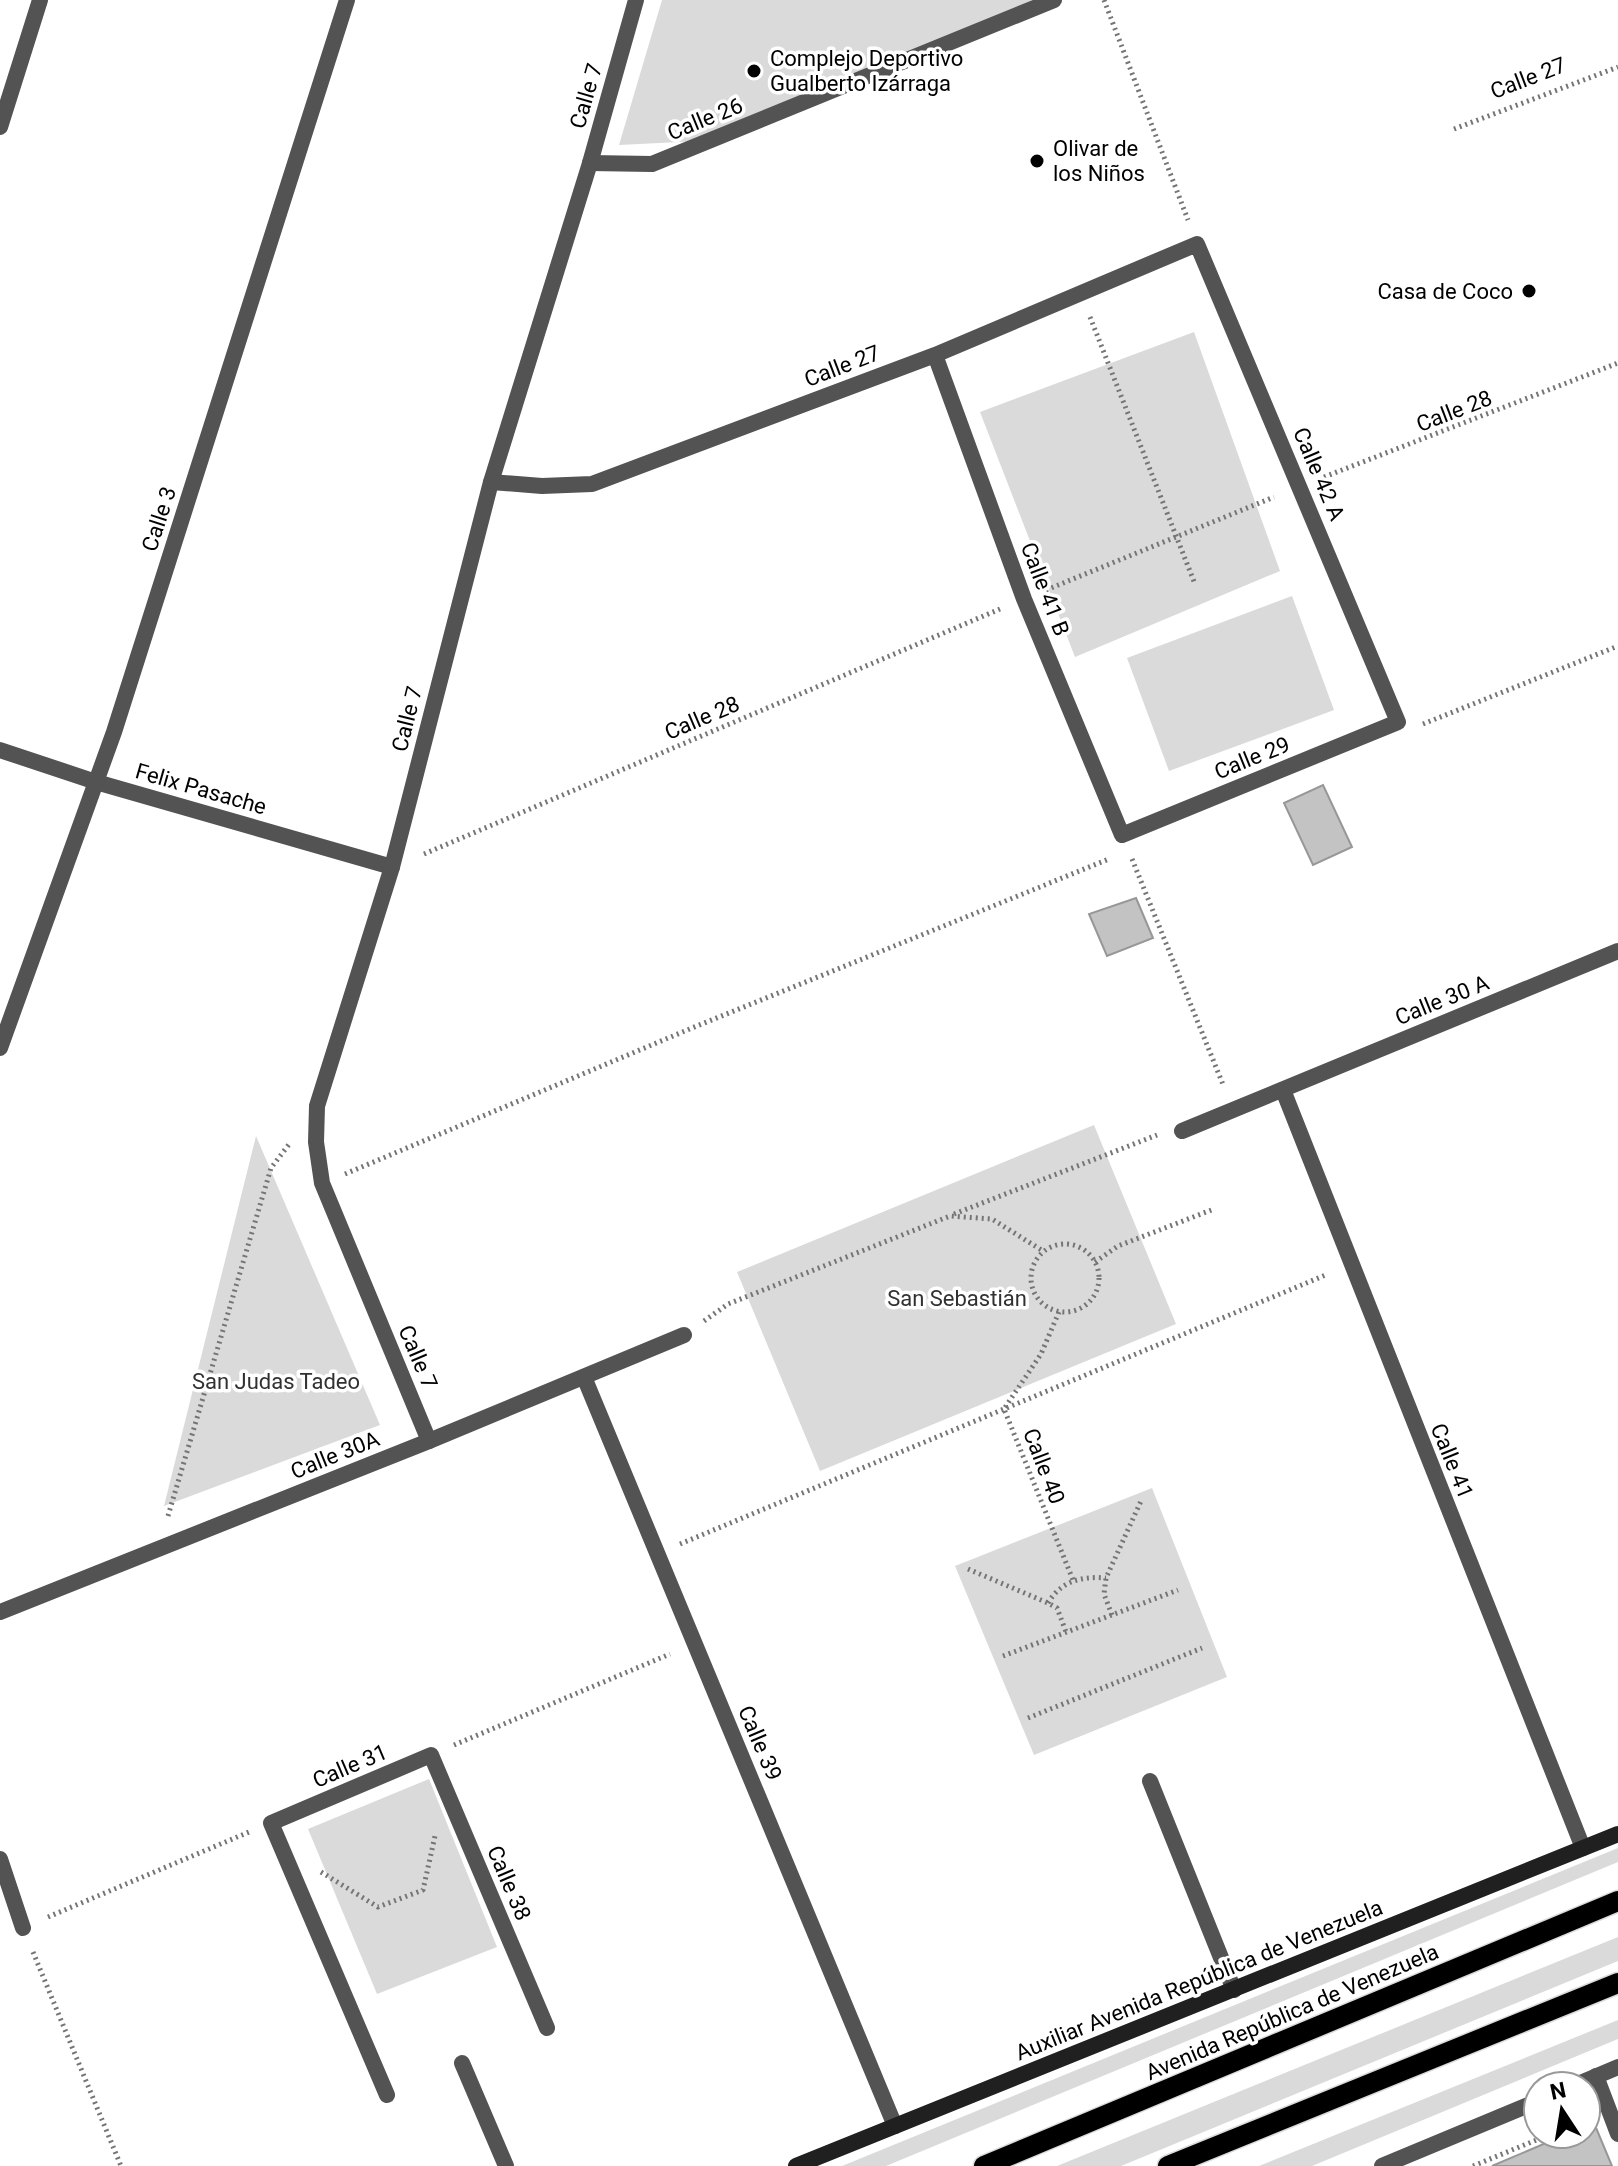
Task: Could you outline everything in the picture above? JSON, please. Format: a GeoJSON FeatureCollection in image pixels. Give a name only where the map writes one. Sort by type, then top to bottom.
{"type":"FeatureCollection","features":[{"type":"Feature","properties":{"kind":"main road","name":"Avenida República de Venezuela"},"geometry":{"type":"LineString","coordinates":[[984,2166],[1618,1901]]}},
{"type":"Feature","properties":{"kind":"main road"},"geometry":{"type":"LineString","coordinates":[[1168,2166],[1618,1983]]}},
{"type":"Feature","properties":{"kind":"street"},"geometry":{"type":"LineString","coordinates":[[0,127],[40,0]]}},
{"type":"Feature","properties":{"kind":"street","name":"Calle 3"},"geometry":{"type":"LineString","coordinates":[[0,1048],[96,782],[347,0]]}},
{"type":"Feature","properties":{"kind":"street","name":"Calle 7"},"geometry":{"type":"LineString","coordinates":[[429,1441],[322,1183],[316,1142],[317,1106],[392,867],[491,482],[590,163],[636,0]]}},
{"type":"Feature","properties":{"kind":"street","name":"Calle 26"},"geometry":{"type":"LineString","coordinates":[[590,163],[652,164],[1054,0]]}},
{"type":"Feature","properties":{"kind":"street","name":"Calle 27"},"geometry":{"type":"LineString","coordinates":[[491,482],[542,486],[592,484],[935,355],[1197,244]]}},
{"type":"Feature","properties":{"kind":"street","name":"Calle 42 A"},"geometry":{"type":"LineString","coordinates":[[1197,244],[1398,722]]}},
{"type":"Feature","properties":{"kind":"street","name":"Calle 41 B"},"geometry":{"type":"LineString","coordinates":[[935,355],[1024,599],[1125,843]]}},
{"type":"Feature","properties":{"kind":"street","name":"Calle 29"},"geometry":{"type":"LineString","coordinates":[[1125,843],[1398,722]]}},
{"type":"Feature","properties":{"kind":"street","name":"Felix Pasache"},"geometry":{"type":"LineString","coordinates":[[0,750],[96,782],[392,867]]}},
{"type":"Feature","properties":{"kind":"street","name":"Calle 30 A"},"geometry":{"type":"LineString","coordinates":[[1283,1090],[1618,951]]}},
{"type":"Feature","properties":{"kind":"street"},"geometry":{"type":"LineString","coordinates":[[1182,1131],[1283,1090]]}},
{"type":"Feature","properties":{"kind":"street","name":"Calle 41"},"geometry":{"type":"LineString","coordinates":[[1283,1090],[1583,1848]]}},
{"type":"Feature","properties":{"kind":"street","name":"Calle 30A"},"geometry":{"type":"LineString","coordinates":[[0,1612],[429,1441],[684,1335]]}},
{"type":"Feature","properties":{"kind":"street","name":"Calle 39"},"geometry":{"type":"LineString","coordinates":[[584,1377],[895,2126]]}},
{"type":"Feature","properties":{"kind":"street","name":"Calle 38"},"geometry":{"type":"LineString","coordinates":[[431,1755],[547,2028]]}},
{"type":"Feature","properties":{"kind":"street","name":"Calle 31"},"geometry":{"type":"LineString","coordinates":[[271,1823],[431,1755]]}},
{"type":"Feature","properties":{"kind":"street"},"geometry":{"type":"LineString","coordinates":[[1150,1781],[1234,1990]]}},
{"type":"Feature","properties":{"kind":"street"},"geometry":{"type":"LineString","coordinates":[[271,1823],[387,2095]]}},
{"type":"Feature","properties":{"kind":"street","name":"Auxiliar Avenida República de Venezuela"},"geometry":{"type":"LineString","coordinates":[[796,2166],[1618,1834]]}},
{"type":"Feature","properties":{"kind":"street"},"geometry":{"type":"LineString","coordinates":[[0,1859],[23,1928]]}},
{"type":"Feature","properties":{"kind":"street"},"geometry":{"type":"LineString","coordinates":[[462,2063],[506,2166]]}},
{"type":"Feature","properties":{"kind":"street"},"geometry":{"type":"LineString","coordinates":[[1602,2092],[1618,2134]]}},
{"type":"Feature","properties":{"kind":"street"},"geometry":{"type":"LineString","coordinates":[[1382,2166],[1522,2108]]}},
{"type":"Feature","properties":{"kind":"path"},"geometry":{"type":"LineString","coordinates":[[1104,0],[1197,244]]}},
{"type":"Feature","properties":{"kind":"path","name":"Calle 27"},"geometry":{"type":"LineString","coordinates":[[1454,129],[1618,67]]}},
{"type":"Feature","properties":{"kind":"path"},"geometry":{"type":"LineString","coordinates":[[1081,295],[1195,584]]}},
{"type":"Feature","properties":{"kind":"path","name":"Calle 28"},"geometry":{"type":"LineString","coordinates":[[392,867],[1024,599],[1301,486],[1618,363]]}},
{"type":"Feature","properties":{"kind":"path"},"geometry":{"type":"LineString","coordinates":[[1398,722],[1426,725],[1618,646]]}},
{"type":"Feature","properties":{"kind":"path"},"geometry":{"type":"LineString","coordinates":[[322,1183],[1125,843],[1233,1110]]}},
{"type":"Feature","properties":{"kind":"path"},"geometry":{"type":"LineString","coordinates":[[159,1548],[271,1168],[317,1106]]}},
{"type":"Feature","properties":{"kind":"path"},"geometry":{"type":"LineString","coordinates":[[684,1335],[728,1304],[1155,1135],[1182,1131]]}},
{"type":"Feature","properties":{"kind":"path"},"geometry":{"type":"LineString","coordinates":[[1095,1262],[1118,1246],[1214,1209]]}},
{"type":"Feature","properties":{"kind":"path"},"geometry":{"type":"LineString","coordinates":[[950,1216],[992,1219],[1043,1251]]}},
{"type":"Feature","properties":{"kind":"path"},"geometry":{"type":"LineString","coordinates":[[1061,1244],[1081,1248],[1095,1262],[1099,1280],[1093,1298],[1078,1310],[1059,1312],[1041,1304],[1031,1287],[1032,1268],[1043,1251],[1061,1244]]}},
{"type":"Feature","properties":{"kind":"path"},"geometry":{"type":"LineString","coordinates":[[657,1553],[1351,1265]]}},
{"type":"Feature","properties":{"kind":"path"},"geometry":{"type":"LineString","coordinates":[[1004,1409],[1041,1354],[1059,1312]]}},
{"type":"Feature","properties":{"kind":"path","name":"Calle 40"},"geometry":{"type":"LineString","coordinates":[[1004,1409],[1073,1580]]}},
{"type":"Feature","properties":{"kind":"path"},"geometry":{"type":"LineString","coordinates":[[1112,1615],[1104,1594],[1106,1578],[1141,1501]]}},
{"type":"Feature","properties":{"kind":"path"},"geometry":{"type":"LineString","coordinates":[[968,1569],[1057,1608],[1066,1632]]}},
{"type":"Feature","properties":{"kind":"path"},"geometry":{"type":"LineString","coordinates":[[1048,1603],[1056,1590],[1073,1580],[1106,1578]]}},
{"type":"Feature","properties":{"kind":"path"},"geometry":{"type":"LineString","coordinates":[[1003,1656],[1178,1590]]}},
{"type":"Feature","properties":{"kind":"path"},"geometry":{"type":"LineString","coordinates":[[431,1755],[695,1644]]}},
{"type":"Feature","properties":{"kind":"path"},"geometry":{"type":"LineString","coordinates":[[1028,1718],[1202,1648]]}},
{"type":"Feature","properties":{"kind":"path"},"geometry":{"type":"LineString","coordinates":[[280,1845],[378,1907],[423,1890],[445,1788]]}},
{"type":"Feature","properties":{"kind":"path"},"geometry":{"type":"LineString","coordinates":[[121,2166],[23,1928],[271,1823]]}},
{"type":"Feature","properties":{"kind":"path"},"geometry":{"type":"LineString","coordinates":[[1473,2166],[1522,2146]]}},
{"type":"Feature","properties":{"kind":"green space","name":"Complejo Deportivo Gualberto Izárraga"},"geometry":{"type":"Polygon","coordinates":[[[662,0],[1033,0],[700,141],[619,145],[662,0]]]}},
{"type":"Feature","properties":{"kind":"green space"},"geometry":{"type":"Polygon","coordinates":[[[1194,332],[1280,571],[1075,657],[980,412],[1194,332]]]}},
{"type":"Feature","properties":{"kind":"green space"},"geometry":{"type":"Polygon","coordinates":[[[1292,596],[1334,710],[1169,771],[1127,658],[1292,596]]]}},
{"type":"Feature","properties":{"kind":"green space","name":"San Sebastián"},"geometry":{"type":"Polygon","coordinates":[[[1094,1125],[1176,1324],[820,1471],[737,1272],[1094,1125]]]}},
{"type":"Feature","properties":{"kind":"green space","name":"San Judas Tadeo"},"geometry":{"type":"Polygon","coordinates":[[[256,1136],[380,1425],[164,1506],[256,1136]]]}},
{"type":"Feature","properties":{"kind":"green space"},"geometry":{"type":"Polygon","coordinates":[[[1152,1488],[1227,1677],[1034,1755],[955,1566],[1152,1488]]]}},
{"type":"Feature","properties":{"kind":"green space"},"geometry":{"type":"Polygon","coordinates":[[[429,1779],[497,1947],[377,1994],[308,1829],[429,1779]]]}},
{"type":"Feature","properties":{"kind":"green space"},"geometry":{"type":"Polygon","coordinates":[[[1618,1848],[1618,1862],[886,2166],[842,2166],[1618,1848]]]}},
{"type":"Feature","properties":{"kind":"green space"},"geometry":{"type":"Polygon","coordinates":[[[1618,1937],[1618,1961],[1121,2166],[1057,2166],[1618,1937]]]}},
{"type":"Feature","properties":{"kind":"green space"},"geometry":{"type":"Polygon","coordinates":[[[1618,2020],[1618,2039],[1543,2070],[1522,2070],[1522,2079],[1312,2166],[1259,2166],[1618,2020]]]}},
{"type":"Feature","properties":{"kind":"building"},"geometry":{"type":"Polygon","coordinates":[[[1323,785],[1352,847],[1313,865],[1284,803],[1323,785]]]}},
{"type":"Feature","properties":{"kind":"building"},"geometry":{"type":"Polygon","coordinates":[[[1136,898],[1153,938],[1107,956],[1089,914],[1136,898]]]}},
{"type":"Feature","properties":{"kind":"building"},"geometry":{"type":"Polygon","coordinates":[[[1602,2142],[1612,2166],[1492,2166],[1530,2150],[1602,2150],[1602,2142]]]}},
{"type":"Feature","properties":{"kind":"place","name":"Complejo Deportivo Gualberto Izárraga"},"geometry":{"type":"Point","coordinates":[754,71]}},
{"type":"Feature","properties":{"kind":"place","name":"Olivar de los Niños"},"geometry":{"type":"Point","coordinates":[1037,161]}},
{"type":"Feature","properties":{"kind":"place","name":"Casa de Coco"},"geometry":{"type":"Point","coordinates":[1529,291]}}]}
